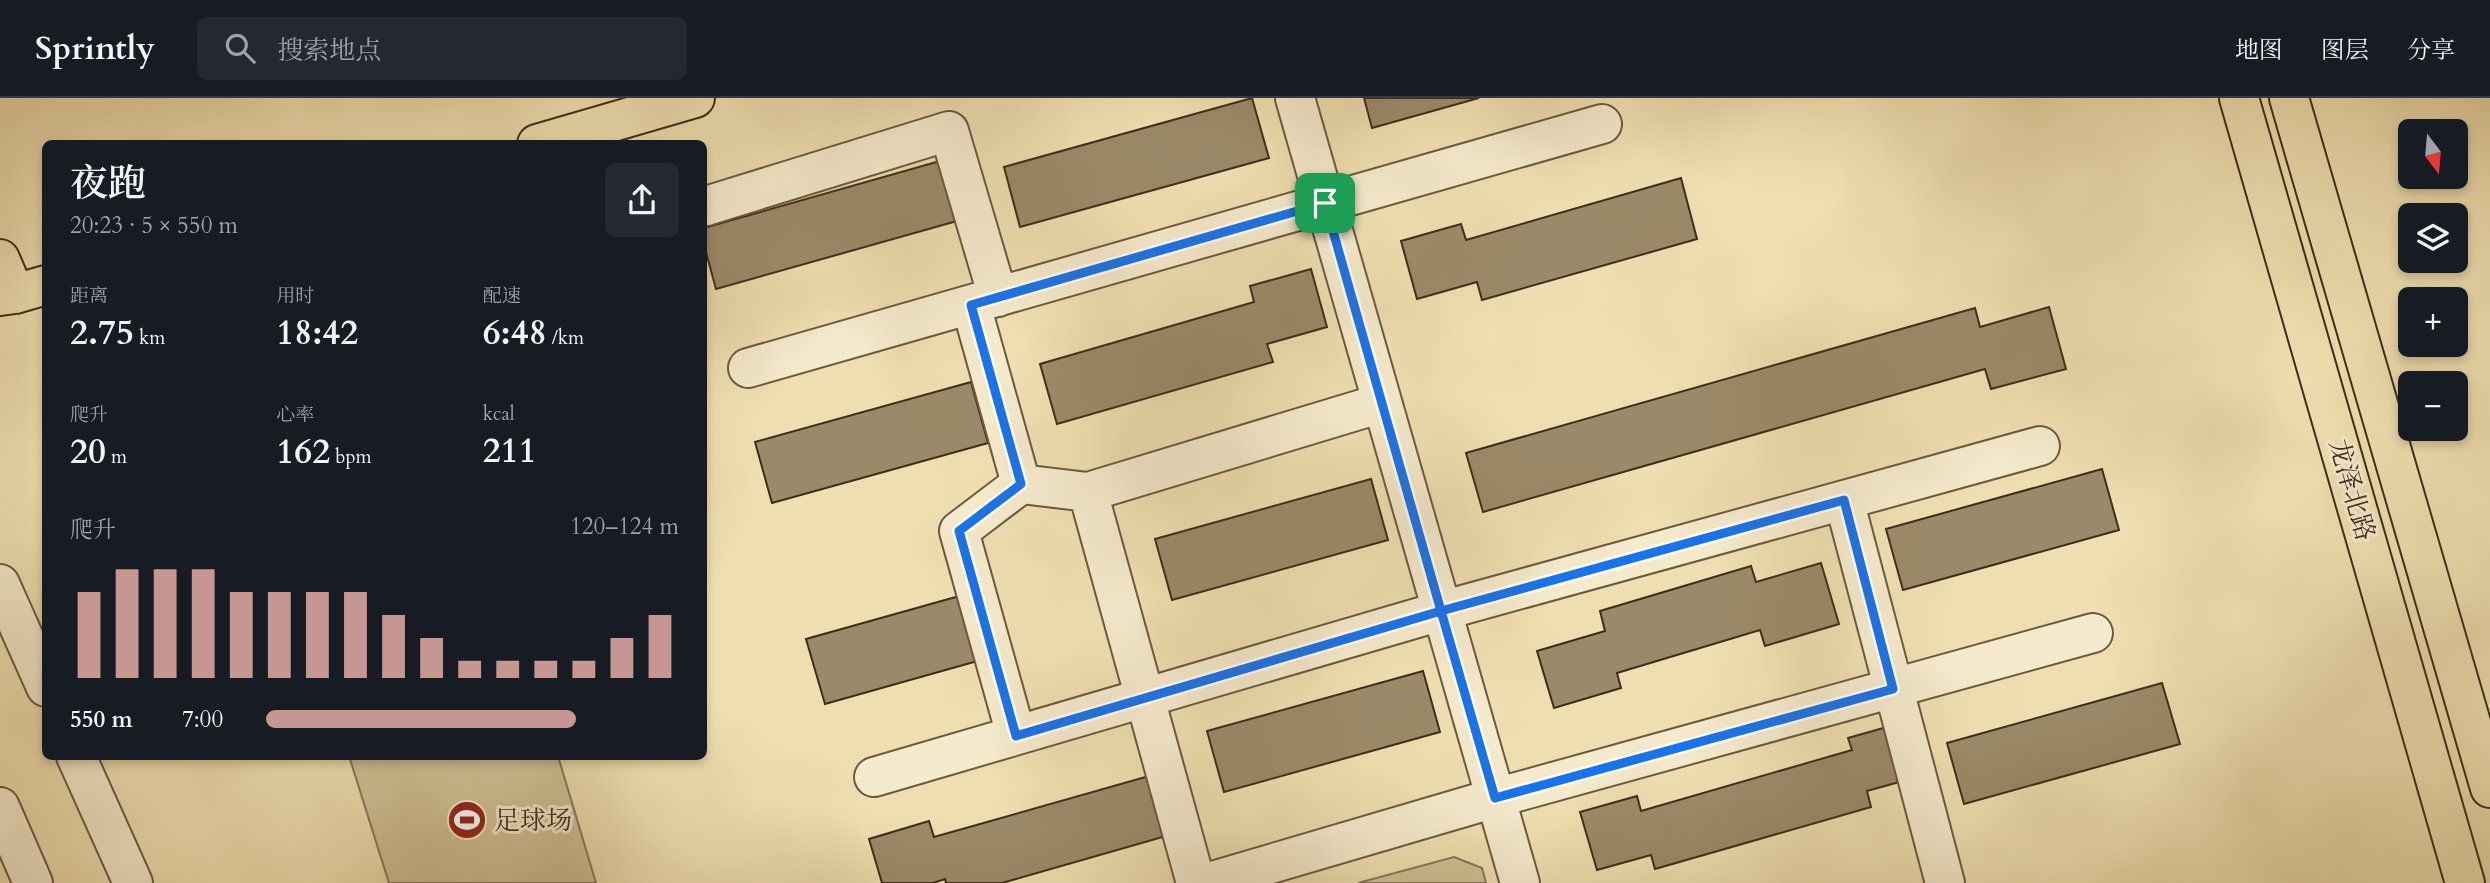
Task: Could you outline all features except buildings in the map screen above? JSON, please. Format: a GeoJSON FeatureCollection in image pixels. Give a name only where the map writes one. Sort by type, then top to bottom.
{"type":"FeatureCollection","features":[{"type":"Feature","properties":{"kind":"main road"},"geometry":{"type":"LineString","coordinates":[[551,140],[695,98]]}},
{"type":"Feature","properties":{"kind":"main road","name":"龙泽北路"},"geometry":{"type":"LineString","coordinates":[[2238,98],[2465,883]]}},
{"type":"Feature","properties":{"kind":"main road","name":"龙泽北路"},"geometry":{"type":"LineString","coordinates":[[2289,98],[2490,788]]}},
{"type":"Feature","properties":{"kind":"main road"},"geometry":{"type":"LineString","coordinates":[[0,258],[20,292]]}},
{"type":"Feature","properties":{"kind":"street"},"geometry":{"type":"LineString","coordinates":[[1295,98],[1520,883]]}},
{"type":"Feature","properties":{"kind":"street"},"geometry":{"type":"LineString","coordinates":[[748,368],[1602,124]]}},
{"type":"Feature","properties":{"kind":"street"},"geometry":{"type":"LineString","coordinates":[[707,206],[949,131],[1021,484]]}},
{"type":"Feature","properties":{"kind":"street"},"geometry":{"type":"LineString","coordinates":[[1016,736],[959,531],[1021,484],[1088,492],[1382,403]]}},
{"type":"Feature","properties":{"kind":"street"},"geometry":{"type":"LineString","coordinates":[[874,777],[1441,611],[2040,446]]}},
{"type":"Feature","properties":{"kind":"street"},"geometry":{"type":"LineString","coordinates":[[1088,492],[1196,883]]}},
{"type":"Feature","properties":{"kind":"street"},"geometry":{"type":"LineString","coordinates":[[1844,500],[1945,883]]}},
{"type":"Feature","properties":{"kind":"street"},"geometry":{"type":"LineString","coordinates":[[0,584],[42,678]]}},
{"type":"Feature","properties":{"kind":"street"},"geometry":{"type":"LineString","coordinates":[[1206,883],[1495,798],[2093,634]]}},
{"type":"Feature","properties":{"kind":"street"},"geometry":{"type":"LineString","coordinates":[[78,760],[133,883]]}},
{"type":"Feature","properties":{"kind":"street"},"geometry":{"type":"LineString","coordinates":[[0,807],[33,883]]}},
{"type":"Feature","properties":{"kind":"shaded area"},"geometry":{"type":"Polygon","coordinates":[[[350,760],[559,760],[596,883],[389,883],[350,760]]]}},
{"type":"Feature","properties":{"kind":"shaded area"},"geometry":{"type":"Polygon","coordinates":[[[1454,857],[1482,868],[1486,883],[1358,883],[1454,857]]]}},
{"type":"Feature","properties":{"kind":"place","name":"足球场"},"geometry":{"type":"Point","coordinates":[467,820]}},
{"type":"Feature","properties":{"kind":"route"},"geometry":{"type":"LineString","coordinates":[[1325,203],[971,305],[1021,484],[959,531],[1016,736],[1441,611],[1495,798],[1893,689],[1844,500],[1441,611],[1325,203]]}}]}
